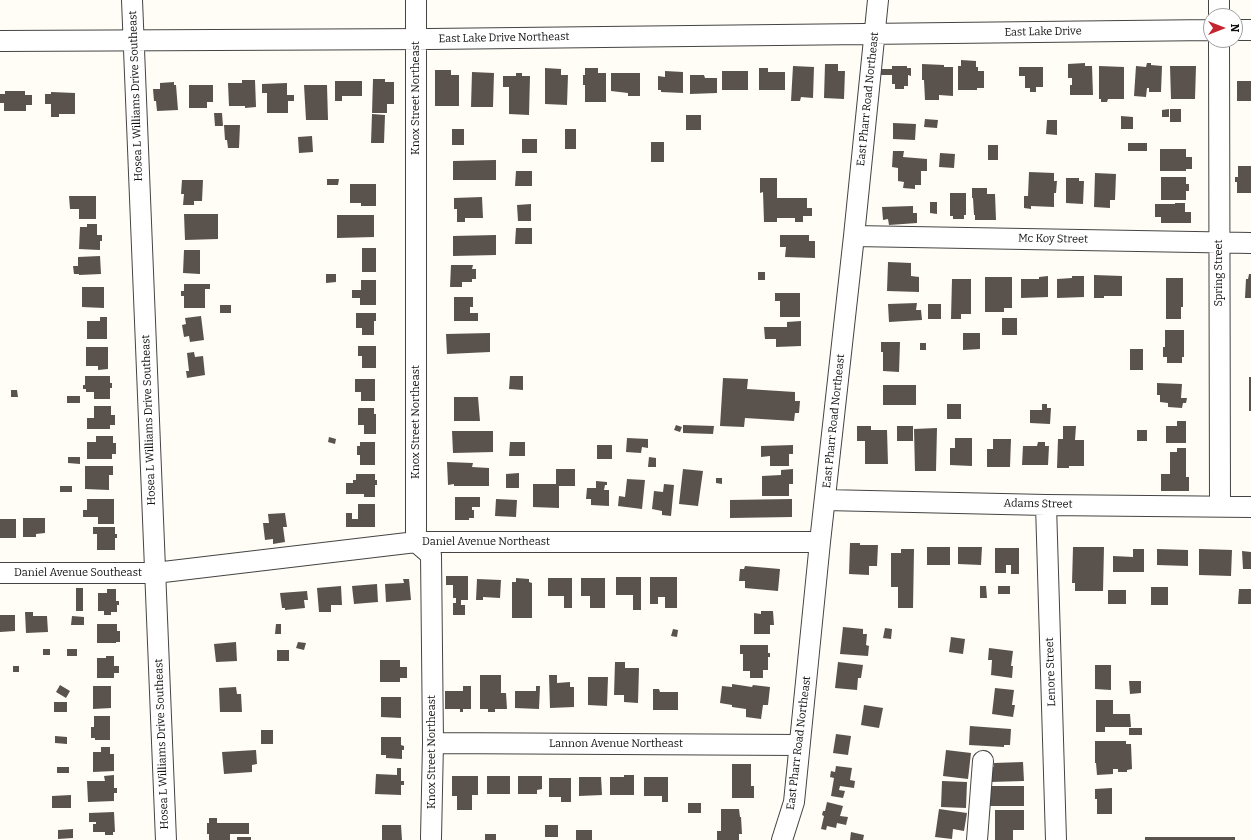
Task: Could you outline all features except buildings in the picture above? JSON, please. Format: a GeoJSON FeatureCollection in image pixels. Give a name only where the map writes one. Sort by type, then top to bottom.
{"type":"FeatureCollection","features":[{"type":"Feature","properties":{"kind":"street","name":"Hosea L Williams Drive Southeast"},"geometry":{"type":"LineString","coordinates":[[132,0],[166,840]]}},
{"type":"Feature","properties":{"kind":"street","name":"Knox Street Northeast"},"geometry":{"type":"LineString","coordinates":[[416,0],[416,542],[431,555],[433,743],[431,838]]}},
{"type":"Feature","properties":{"kind":"street","name":"East Pharr Road Northeast"},"geometry":{"type":"LineString","coordinates":[[782,840],[794,802],[824,500],[854,236],[878,0]]}},
{"type":"Feature","properties":{"kind":"street","name":"East Lake Drive"},"geometry":{"type":"LineString","coordinates":[[875,34],[1203,30]]}},
{"type":"Feature","properties":{"kind":"street","name":"East Lake Drive Northeast"},"geometry":{"type":"LineString","coordinates":[[0,41],[416,39],[875,34]]}},
{"type":"Feature","properties":{"kind":"street","name":"Spring Street"},"geometry":{"type":"LineString","coordinates":[[1218,48],[1220,506]]}},
{"type":"Feature","properties":{"kind":"street","name":"Mc Koy Street"},"geometry":{"type":"LineString","coordinates":[[854,236],[1251,242]]}},
{"type":"Feature","properties":{"kind":"street","name":"Adams Street"},"geometry":{"type":"LineString","coordinates":[[824,500],[1046,505],[1251,507]]}},
{"type":"Feature","properties":{"kind":"street","name":"Lenore Street"},"geometry":{"type":"LineString","coordinates":[[1046,505],[1056,840]]}},
{"type":"Feature","properties":{"kind":"street","name":"Daniel Avenue Northeast"},"geometry":{"type":"LineString","coordinates":[[155,574],[416,542],[820,542]]}},
{"type":"Feature","properties":{"kind":"street","name":"Daniel Avenue Southeast"},"geometry":{"type":"LineString","coordinates":[[0,573],[155,574]]}},
{"type":"Feature","properties":{"kind":"street","name":"Lannon Avenue Northeast"},"geometry":{"type":"LineString","coordinates":[[433,743],[799,745]]}},
{"type":"Feature","properties":{"kind":"street"},"geometry":{"type":"LineString","coordinates":[[977,840],[983,761]]}}]}
